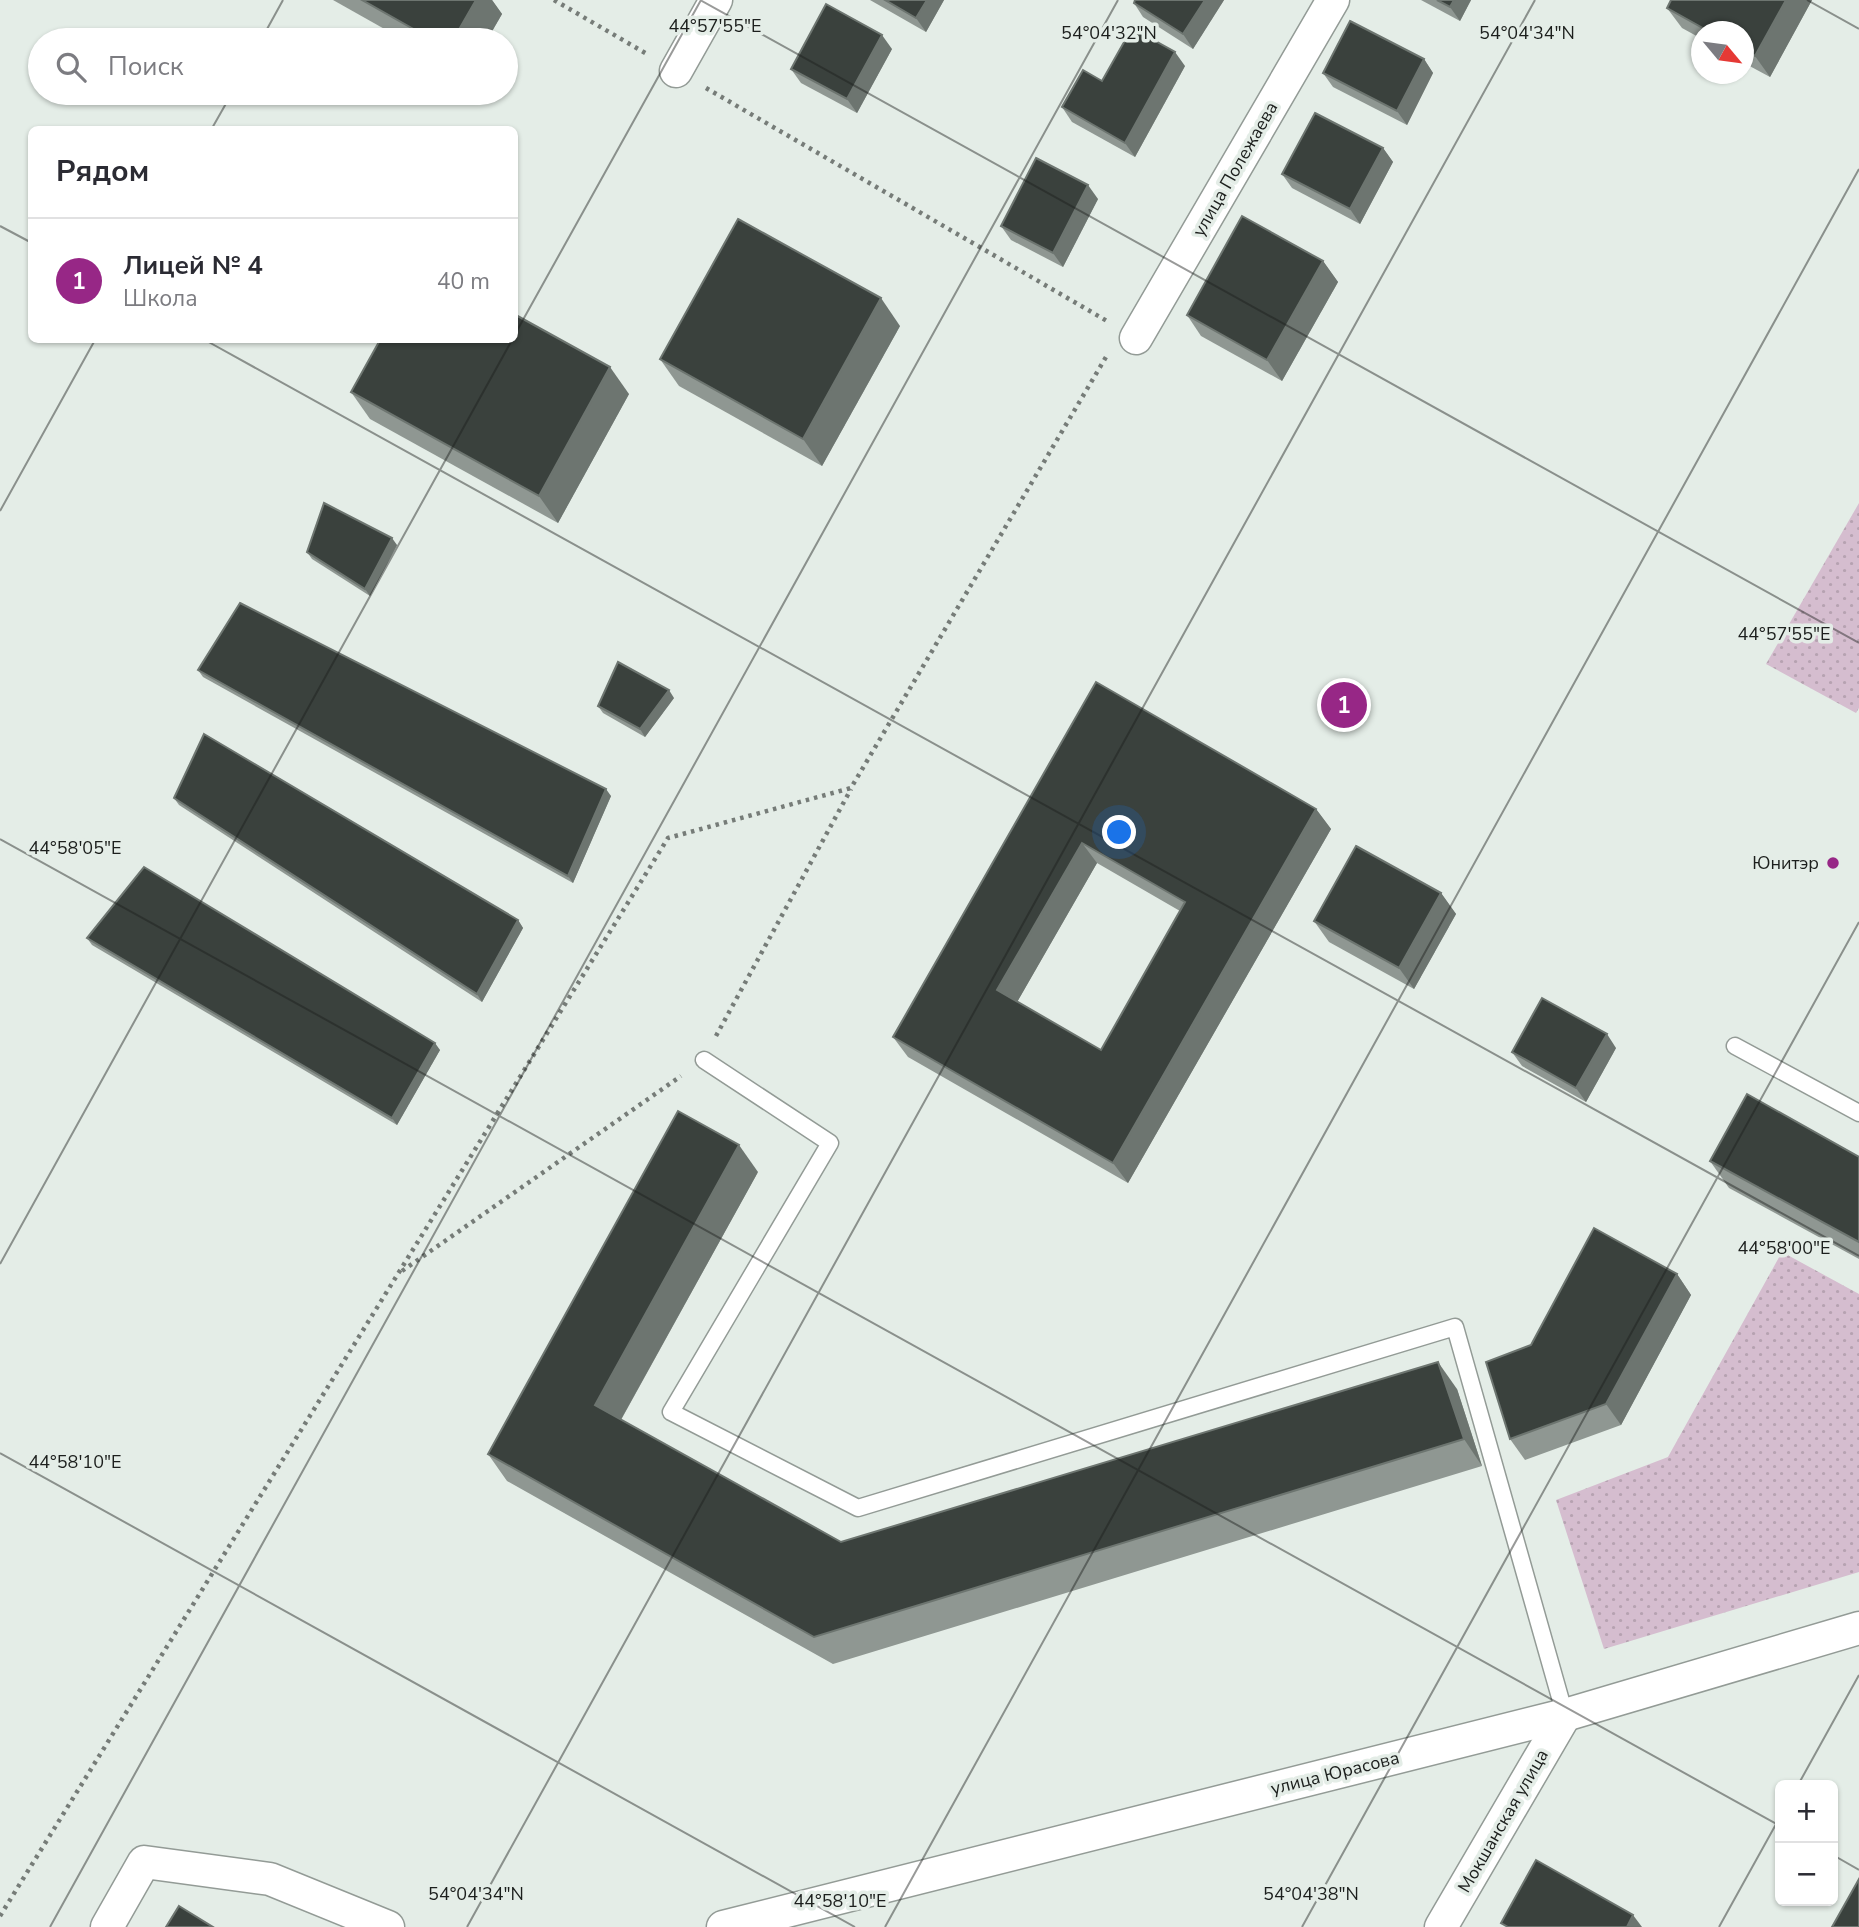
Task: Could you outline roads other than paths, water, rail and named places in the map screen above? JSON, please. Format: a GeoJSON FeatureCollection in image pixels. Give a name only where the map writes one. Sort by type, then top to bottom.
{"type":"FeatureCollection","features":[{"type":"Feature","properties":{"kind":"street"},"geometry":{"type":"LineString","coordinates":[[676,71],[716,0]]}},
{"type":"Feature","properties":{"kind":"street","name":"улица Полежаева"},"geometry":{"type":"LineString","coordinates":[[1130,334],[1334,0]]}},
{"type":"Feature","properties":{"kind":"street","name":"улица Юрасова"},"geometry":{"type":"LineString","coordinates":[[723,1927],[801,1917],[1565,1715],[1859,1628]]}},
{"type":"Feature","properties":{"kind":"street","name":"Мокшанская улица"},"geometry":{"type":"LineString","coordinates":[[1441,1927],[1565,1715]]}},
{"type":"Feature","properties":{"kind":"street"},"geometry":{"type":"LineString","coordinates":[[107,1927],[144,1862],[270,1879],[388,1927]]}},
{"type":"Feature","properties":{"kind":"lane"},"geometry":{"type":"LineString","coordinates":[[1735,1046],[1859,1114]]}},
{"type":"Feature","properties":{"kind":"lane"},"geometry":{"type":"LineString","coordinates":[[704,1060],[830,1143],[671,1412],[858,1508],[1455,1327],[1565,1715]]}},
{"type":"Feature","properties":{"kind":"place","name":"Лицей № 4"},"geometry":{"type":"Point","coordinates":[1344,705]}},
{"type":"Feature","properties":{"kind":"place","name":"Юнитэр"},"geometry":{"type":"Point","coordinates":[1833,863]}}]}
